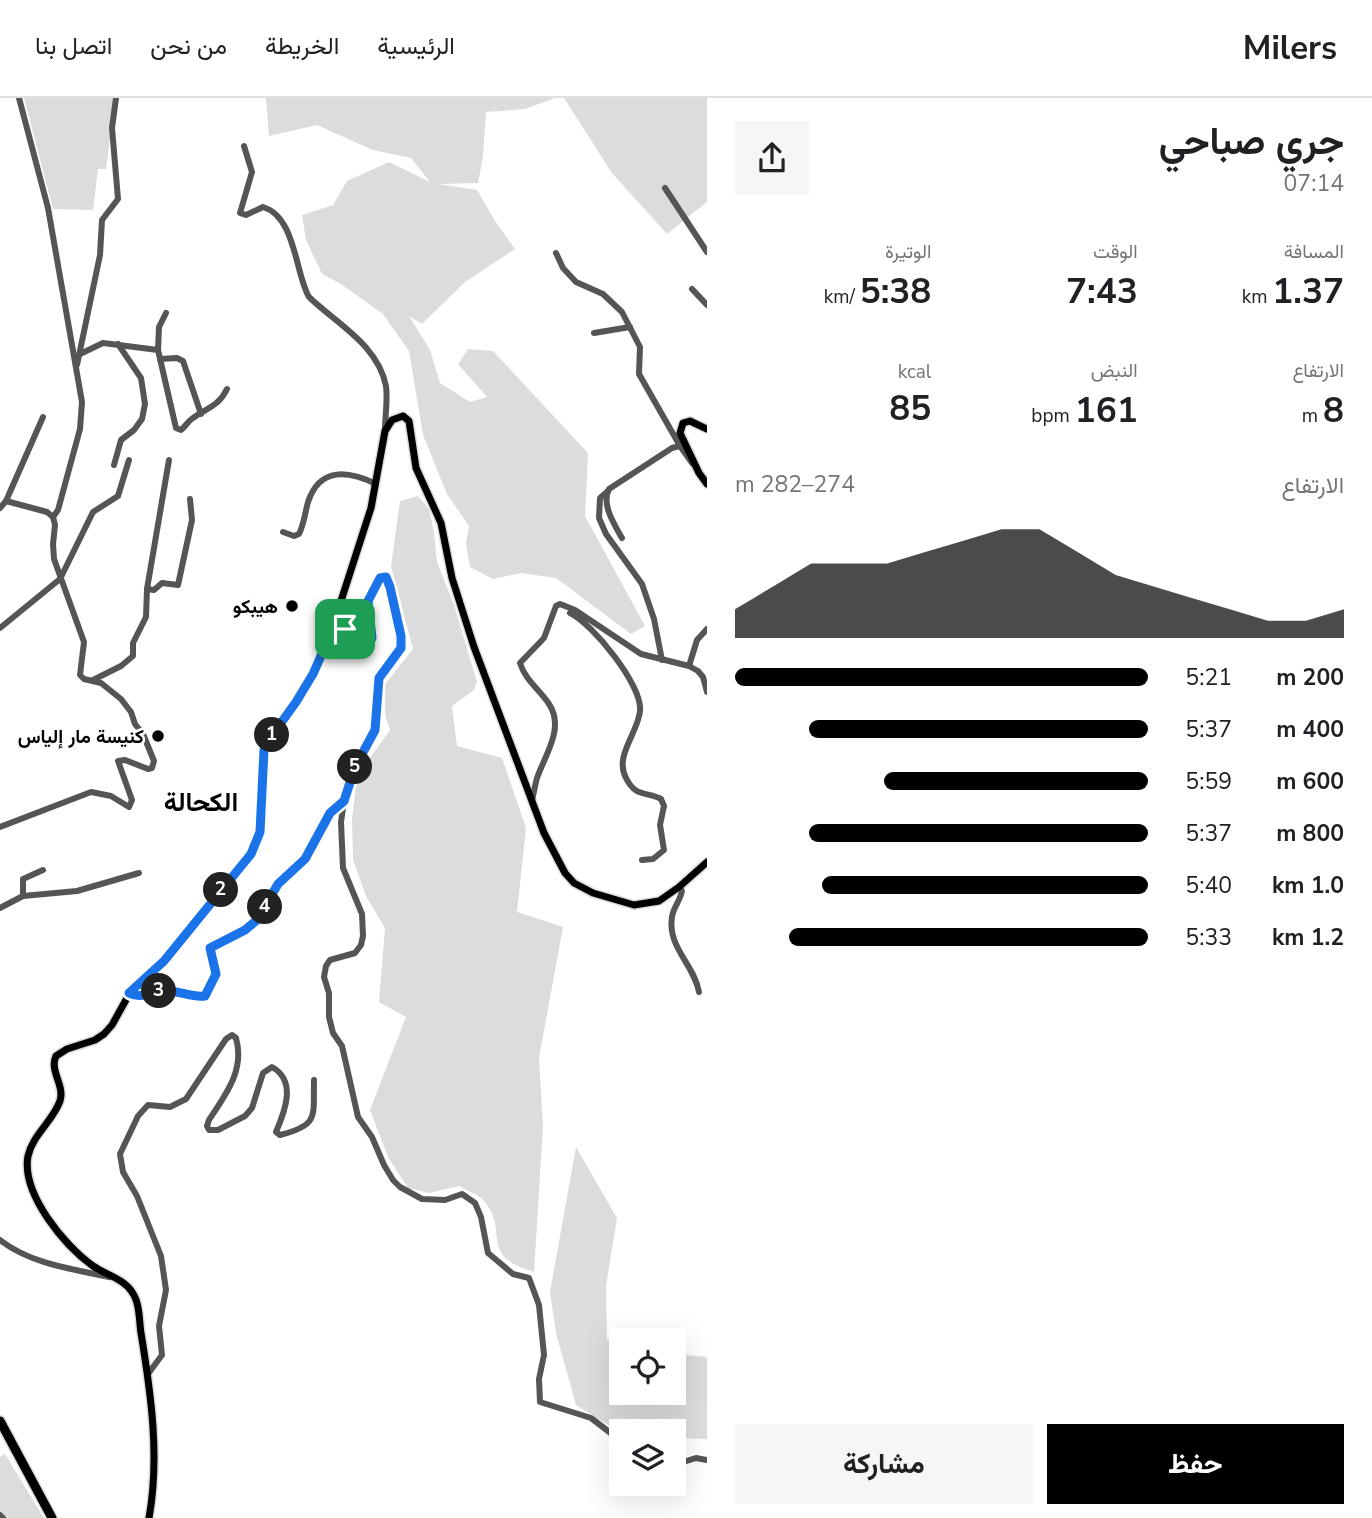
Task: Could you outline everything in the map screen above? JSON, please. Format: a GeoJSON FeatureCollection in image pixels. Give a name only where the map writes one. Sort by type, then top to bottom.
{"type":"FeatureCollection","features":[{"type":"Feature","properties":{"kind":"highway"},"geometry":{"type":"LineString","coordinates":[[0,1421],[52,1518]]}},
{"type":"Feature","properties":{"kind":"highway"},"geometry":{"type":"LineString","coordinates":[[0,1433],[46,1518]]}},
{"type":"Feature","properties":{"kind":"main road"},"geometry":{"type":"LineString","coordinates":[[149,1518],[152,1502],[153,1432],[148,1374],[134,1295],[127,1286],[94,1267],[81,1256],[50,1223],[32,1186],[27,1165],[33,1142],[57,1108],[62,1094],[53,1065],[56,1056],[67,1049],[95,1041],[104,1034],[129,993],[164,961],[251,854],[260,832],[264,750],[313,674],[337,616],[371,508],[388,423],[403,416],[409,421],[416,468],[441,523],[452,578],[474,647],[544,833],[565,873],[575,883],[609,899],[634,905],[659,901],[707,862]]}},
{"type":"Feature","properties":{"kind":"main road"},"geometry":{"type":"LineString","coordinates":[[707,429],[690,421],[683,423],[681,428],[683,439],[707,484]]}},
{"type":"Feature","properties":{"kind":"street"},"geometry":{"type":"LineString","coordinates":[[0,827],[91,792],[111,796],[127,807],[131,805],[131,797],[118,761],[125,760],[148,769],[152,768],[154,758],[131,712],[113,690],[80,675],[84,642],[54,559],[53,517],[58,510],[82,421],[82,395],[48,208],[19,98]]}},
{"type":"Feature","properties":{"kind":"street"},"geometry":{"type":"LineString","coordinates":[[77,367],[100,255],[102,220],[118,199],[112,128],[116,98]]}},
{"type":"Feature","properties":{"kind":"street"},"geometry":{"type":"LineString","coordinates":[[244,146],[252,172],[240,212],[246,215],[263,206],[269,209],[290,236],[304,289],[309,297],[372,355],[386,386],[385,431]]}},
{"type":"Feature","properties":{"kind":"street"},"geometry":{"type":"LineString","coordinates":[[664,188],[707,251]]}},
{"type":"Feature","properties":{"kind":"street"},"geometry":{"type":"LineString","coordinates":[[556,253],[576,282],[611,300],[622,312],[642,354],[639,374],[680,446],[699,473]]}},
{"type":"Feature","properties":{"kind":"street"},"geometry":{"type":"LineString","coordinates":[[692,289],[707,305]]}},
{"type":"Feature","properties":{"kind":"street"},"geometry":{"type":"LineString","coordinates":[[166,313],[159,327],[158,349],[176,428],[181,430],[192,418],[216,404],[227,389]]}},
{"type":"Feature","properties":{"kind":"street"},"geometry":{"type":"LineString","coordinates":[[594,333],[631,327]]}},
{"type":"Feature","properties":{"kind":"street"},"geometry":{"type":"LineString","coordinates":[[80,354],[97,345],[118,344],[158,349]]}},
{"type":"Feature","properties":{"kind":"street"},"geometry":{"type":"LineString","coordinates":[[114,466],[122,437],[134,430],[142,419],[145,404],[141,378],[118,344]]}},
{"type":"Feature","properties":{"kind":"street"},"geometry":{"type":"LineString","coordinates":[[160,359],[177,358],[183,361],[201,414]]}},
{"type":"Feature","properties":{"kind":"street"},"geometry":{"type":"LineString","coordinates":[[0,509],[43,417]]}},
{"type":"Feature","properties":{"kind":"street"},"geometry":{"type":"LineString","coordinates":[[662,660],[654,619],[642,583],[606,534],[599,518],[600,498],[668,450],[680,446]]}},
{"type":"Feature","properties":{"kind":"street"},"geometry":{"type":"LineString","coordinates":[[0,628],[60,579],[93,512],[118,496],[129,460]]}},
{"type":"Feature","properties":{"kind":"street"},"geometry":{"type":"LineString","coordinates":[[93,680],[121,666],[133,656],[133,643],[146,617],[147,589],[169,460]]}},
{"type":"Feature","properties":{"kind":"street"},"geometry":{"type":"LineString","coordinates":[[283,532],[294,536],[299,534],[311,496],[327,477],[335,474],[359,476],[376,484]]}},
{"type":"Feature","properties":{"kind":"street"},"geometry":{"type":"LineString","coordinates":[[608,491],[606,495],[609,513],[622,538]]}},
{"type":"Feature","properties":{"kind":"street"},"geometry":{"type":"LineString","coordinates":[[147,589],[154,590],[162,583],[174,586],[179,583],[192,520],[190,499]]}},
{"type":"Feature","properties":{"kind":"street"},"geometry":{"type":"LineString","coordinates":[[6,501],[53,517]]}},
{"type":"Feature","properties":{"kind":"street"},"geometry":{"type":"LineString","coordinates":[[337,616],[342,608],[345,608],[344,638],[349,646],[370,640],[373,635],[368,601],[380,578],[386,577],[401,643],[399,653],[379,678],[375,730],[355,767],[344,801],[342,863],[362,914],[361,945],[355,953],[335,957],[328,962],[324,977],[329,993],[329,1017],[333,1033],[342,1046],[358,1117],[372,1137],[393,1180],[422,1199],[445,1200],[462,1194],[475,1203],[481,1217],[488,1253],[513,1274],[529,1279],[538,1306],[544,1355],[539,1379],[540,1402],[591,1418],[609,1432]]}},
{"type":"Feature","properties":{"kind":"street"},"geometry":{"type":"LineString","coordinates":[[556,606],[560,604],[575,610],[637,651],[698,671],[703,677],[707,692]]}},
{"type":"Feature","properties":{"kind":"street"},"geometry":{"type":"LineString","coordinates":[[532,800],[555,729],[554,716],[551,706],[529,680],[520,663],[544,638],[556,606]]}},
{"type":"Feature","properties":{"kind":"street"},"geometry":{"type":"LineString","coordinates":[[556,606],[574,614],[597,633],[616,659],[639,701],[638,720],[622,761],[624,775],[638,791],[661,799],[664,812],[660,825],[664,850],[653,859],[642,860]]}},
{"type":"Feature","properties":{"kind":"street"},"geometry":{"type":"LineString","coordinates":[[689,666],[697,640],[707,629]]}},
{"type":"Feature","properties":{"kind":"street"},"geometry":{"type":"LineString","coordinates":[[129,993],[140,996],[169,991],[205,996],[216,974],[210,948],[245,930],[257,920],[278,884],[305,859],[330,813],[344,801]]}},
{"type":"Feature","properties":{"kind":"street"},"geometry":{"type":"LineString","coordinates":[[23,896],[23,879],[43,870]]}},
{"type":"Feature","properties":{"kind":"street"},"geometry":{"type":"LineString","coordinates":[[0,908],[23,896],[77,891],[139,873]]}},
{"type":"Feature","properties":{"kind":"street"},"geometry":{"type":"LineString","coordinates":[[679,887],[682,891],[672,915],[673,940],[692,969],[699,992]]}},
{"type":"Feature","properties":{"kind":"street"},"geometry":{"type":"LineString","coordinates":[[148,1374],[162,1355],[159,1326],[166,1290],[161,1256],[155,1238],[122,1168],[120,1154],[138,1116],[148,1105],[170,1107],[186,1099],[224,1041],[232,1035],[238,1043],[237,1071],[208,1124],[209,1130],[218,1130],[245,1116],[252,1108],[268,1067],[272,1067],[284,1077],[287,1091],[285,1110],[276,1132],[280,1135],[303,1128],[313,1117],[314,1080]]}},
{"type":"Feature","properties":{"kind":"street"},"geometry":{"type":"LineString","coordinates":[[0,1240],[15,1251],[40,1261],[115,1278]]}},
{"type":"Feature","properties":{"kind":"street"},"geometry":{"type":"LineString","coordinates":[[686,1461],[696,1458],[707,1460]]}},
{"type":"Feature","properties":{"kind":"shaded area"},"geometry":{"type":"Polygon","coordinates":[[[24,98],[115,98],[106,169],[98,169],[93,210],[53,209],[24,98]]]}},
{"type":"Feature","properties":{"kind":"shaded area"},"geometry":{"type":"Polygon","coordinates":[[[266,98],[555,98],[525,109],[486,112],[478,183],[438,184],[477,190],[515,249],[465,282],[422,324],[409,316],[430,350],[440,383],[470,402],[487,397],[458,364],[468,349],[493,351],[588,453],[585,516],[645,626],[631,634],[556,578],[521,573],[493,579],[470,567],[466,543],[469,526],[447,494],[423,435],[409,351],[383,314],[322,274],[306,240],[302,215],[333,205],[347,181],[389,162],[430,182],[411,158],[373,150],[317,125],[269,136],[266,98]]]}},
{"type":"Feature","properties":{"kind":"shaded area"},"geometry":{"type":"Polygon","coordinates":[[[564,98],[707,98],[707,202],[667,234],[612,173],[564,98]]]}},
{"type":"Feature","properties":{"kind":"shaded area"},"geometry":{"type":"Polygon","coordinates":[[[418,496],[429,509],[437,562],[454,605],[477,682],[474,690],[452,706],[457,746],[502,758],[526,828],[517,912],[563,927],[539,1058],[543,1126],[534,1272],[516,1265],[500,1250],[491,1211],[478,1196],[459,1186],[429,1193],[408,1188],[388,1157],[370,1110],[406,1017],[379,1002],[385,928],[366,896],[353,860],[352,819],[357,776],[390,730],[385,715],[385,684],[413,649],[391,566],[400,501],[418,496]]]}},
{"type":"Feature","properties":{"kind":"shaded area"},"geometry":{"type":"Polygon","coordinates":[[[576,1147],[617,1218],[606,1286],[609,1405],[686,1405],[686,1355],[707,1357],[707,1439],[686,1438],[686,1419],[609,1419],[609,1426],[576,1405],[556,1333],[550,1292],[576,1147]]]}},
{"type":"Feature","properties":{"kind":"shaded area"},"geometry":{"type":"Polygon","coordinates":[[[5,1454],[44,1518],[0,1518],[0,1457],[5,1454]]]}},
{"type":"Feature","properties":{"kind":"place","name":"هيبكو"},"geometry":{"type":"Point","coordinates":[292,606]}},
{"type":"Feature","properties":{"kind":"place","name":"كنيسة مار إلياس"},"geometry":{"type":"Point","coordinates":[158,736]}},
{"type":"Feature","properties":{"kind":"district","name":"الكحالة"},"geometry":{"type":"Point","coordinates":[201,802]}},
{"type":"Feature","properties":{"kind":"route"},"geometry":{"type":"LineString","coordinates":[[386,577],[401,636],[401,648],[379,678],[375,730],[355,767],[344,801],[330,813],[309,854],[278,884],[257,920],[245,930],[210,948],[216,974],[205,996],[169,991],[140,996],[129,993],[164,961],[251,854],[260,832],[264,750],[313,674],[342,608],[346,611],[345,629],[345,642],[349,646],[372,638],[368,601],[380,578],[386,577]]}}]}
